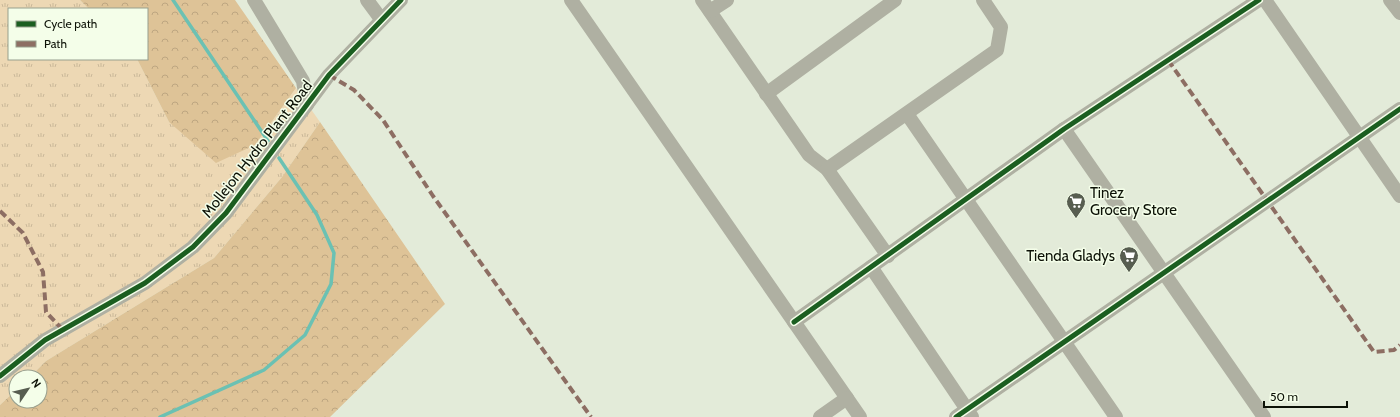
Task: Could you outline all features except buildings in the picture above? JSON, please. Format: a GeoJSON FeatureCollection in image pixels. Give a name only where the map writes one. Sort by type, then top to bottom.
{"type":"FeatureCollection","features":[{"type":"Feature","properties":{"kind":"street"},"geometry":{"type":"LineString","coordinates":[[254,0],[304,81],[307,105]]}},
{"type":"Feature","properties":{"kind":"street"},"geometry":{"type":"LineString","coordinates":[[367,0],[381,19]]}},
{"type":"Feature","properties":{"kind":"street","name":"Mollejon Hydro Plant Road"},"geometry":{"type":"LineString","coordinates":[[0,376],[45,340],[145,283],[193,247],[226,213],[329,75],[381,19],[401,0]]}},
{"type":"Feature","properties":{"kind":"street"},"geometry":{"type":"LineString","coordinates":[[571,0],[860,417]]}},
{"type":"Feature","properties":{"kind":"street"},"geometry":{"type":"LineString","coordinates":[[728,0],[706,6],[809,155],[827,168],[888,256]]}},
{"type":"Feature","properties":{"kind":"street"},"geometry":{"type":"LineString","coordinates":[[766,94],[895,0]]}},
{"type":"Feature","properties":{"kind":"street"},"geometry":{"type":"LineString","coordinates":[[827,168],[907,114],[997,50],[1001,27],[983,0]]}},
{"type":"Feature","properties":{"kind":"street"},"geometry":{"type":"LineString","coordinates":[[794,322],[888,256],[1064,128],[1259,0]]}},
{"type":"Feature","properties":{"kind":"street"},"geometry":{"type":"LineString","coordinates":[[1265,0],[1400,196]]}},
{"type":"Feature","properties":{"kind":"street"},"geometry":{"type":"LineString","coordinates":[[1390,0],[1400,13]]}},
{"type":"Feature","properties":{"kind":"street"},"geometry":{"type":"LineString","coordinates":[[871,267],[965,414],[1063,342],[1400,109]]}},
{"type":"Feature","properties":{"kind":"street"},"geometry":{"type":"LineString","coordinates":[[907,114],[1116,417]]}},
{"type":"Feature","properties":{"kind":"street"},"geometry":{"type":"LineString","coordinates":[[1064,128],[1264,417]]}},
{"type":"Feature","properties":{"kind":"street"},"geometry":{"type":"LineString","coordinates":[[820,417],[847,398]]}},
{"type":"Feature","properties":{"kind":"green space"},"geometry":{"type":"Polygon","coordinates":[[[0,0],[80,0],[88,8],[8,8],[8,60],[138,60],[169,122],[255,145],[296,88],[320,122],[282,177],[214,258],[46,361],[38,369],[8,369],[8,398],[0,405],[0,0]]]}},
{"type":"Feature","properties":{"kind":"green space"},"geometry":{"type":"Polygon","coordinates":[[[80,0],[235,0],[296,88],[255,145],[216,163],[169,122],[138,60],[148,60],[148,8],[88,8],[80,0]]]}},
{"type":"Feature","properties":{"kind":"green space"},"geometry":{"type":"Polygon","coordinates":[[[320,122],[445,304],[330,417],[0,417],[0,405],[8,398],[8,409],[48,409],[48,369],[38,369],[46,361],[214,258],[282,177],[320,122]]]}},
{"type":"Feature","properties":{"kind":"waterway"},"geometry":{"type":"LineString","coordinates":[[173,0],[268,141]]}},
{"type":"Feature","properties":{"kind":"waterway"},"geometry":{"type":"LineString","coordinates":[[160,417],[264,370],[305,335],[331,284],[334,253],[317,215],[279,158]]}},
{"type":"Feature","properties":{"kind":"marked path"},"geometry":{"type":"LineString","coordinates":[[1168,60],[1374,352],[1394,350],[1400,345]]}},
{"type":"Feature","properties":{"kind":"marked path"},"geometry":{"type":"LineString","coordinates":[[329,75],[354,90],[383,120],[433,196],[591,417]]}},
{"type":"Feature","properties":{"kind":"marked path"},"geometry":{"type":"LineString","coordinates":[[0,211],[23,233],[43,272],[46,312],[63,330]]}},
{"type":"Feature","properties":{"kind":"cycle path"},"geometry":{"type":"LineString","coordinates":[[0,376],[45,340],[145,283],[193,247],[226,213],[329,75],[401,0]]}},
{"type":"Feature","properties":{"kind":"cycle path"},"geometry":{"type":"LineString","coordinates":[[794,322],[1064,129],[1259,0]]}},
{"type":"Feature","properties":{"kind":"cycle path"},"geometry":{"type":"LineString","coordinates":[[956,417],[1400,109]]}},
{"type":"Feature","properties":{"kind":"place","name":"Tinez Grocery Store"},"geometry":{"type":"Point","coordinates":[1076,219]}},
{"type":"Feature","properties":{"kind":"place","name":"Tienda Gladys"},"geometry":{"type":"Point","coordinates":[1129,273]}}]}
